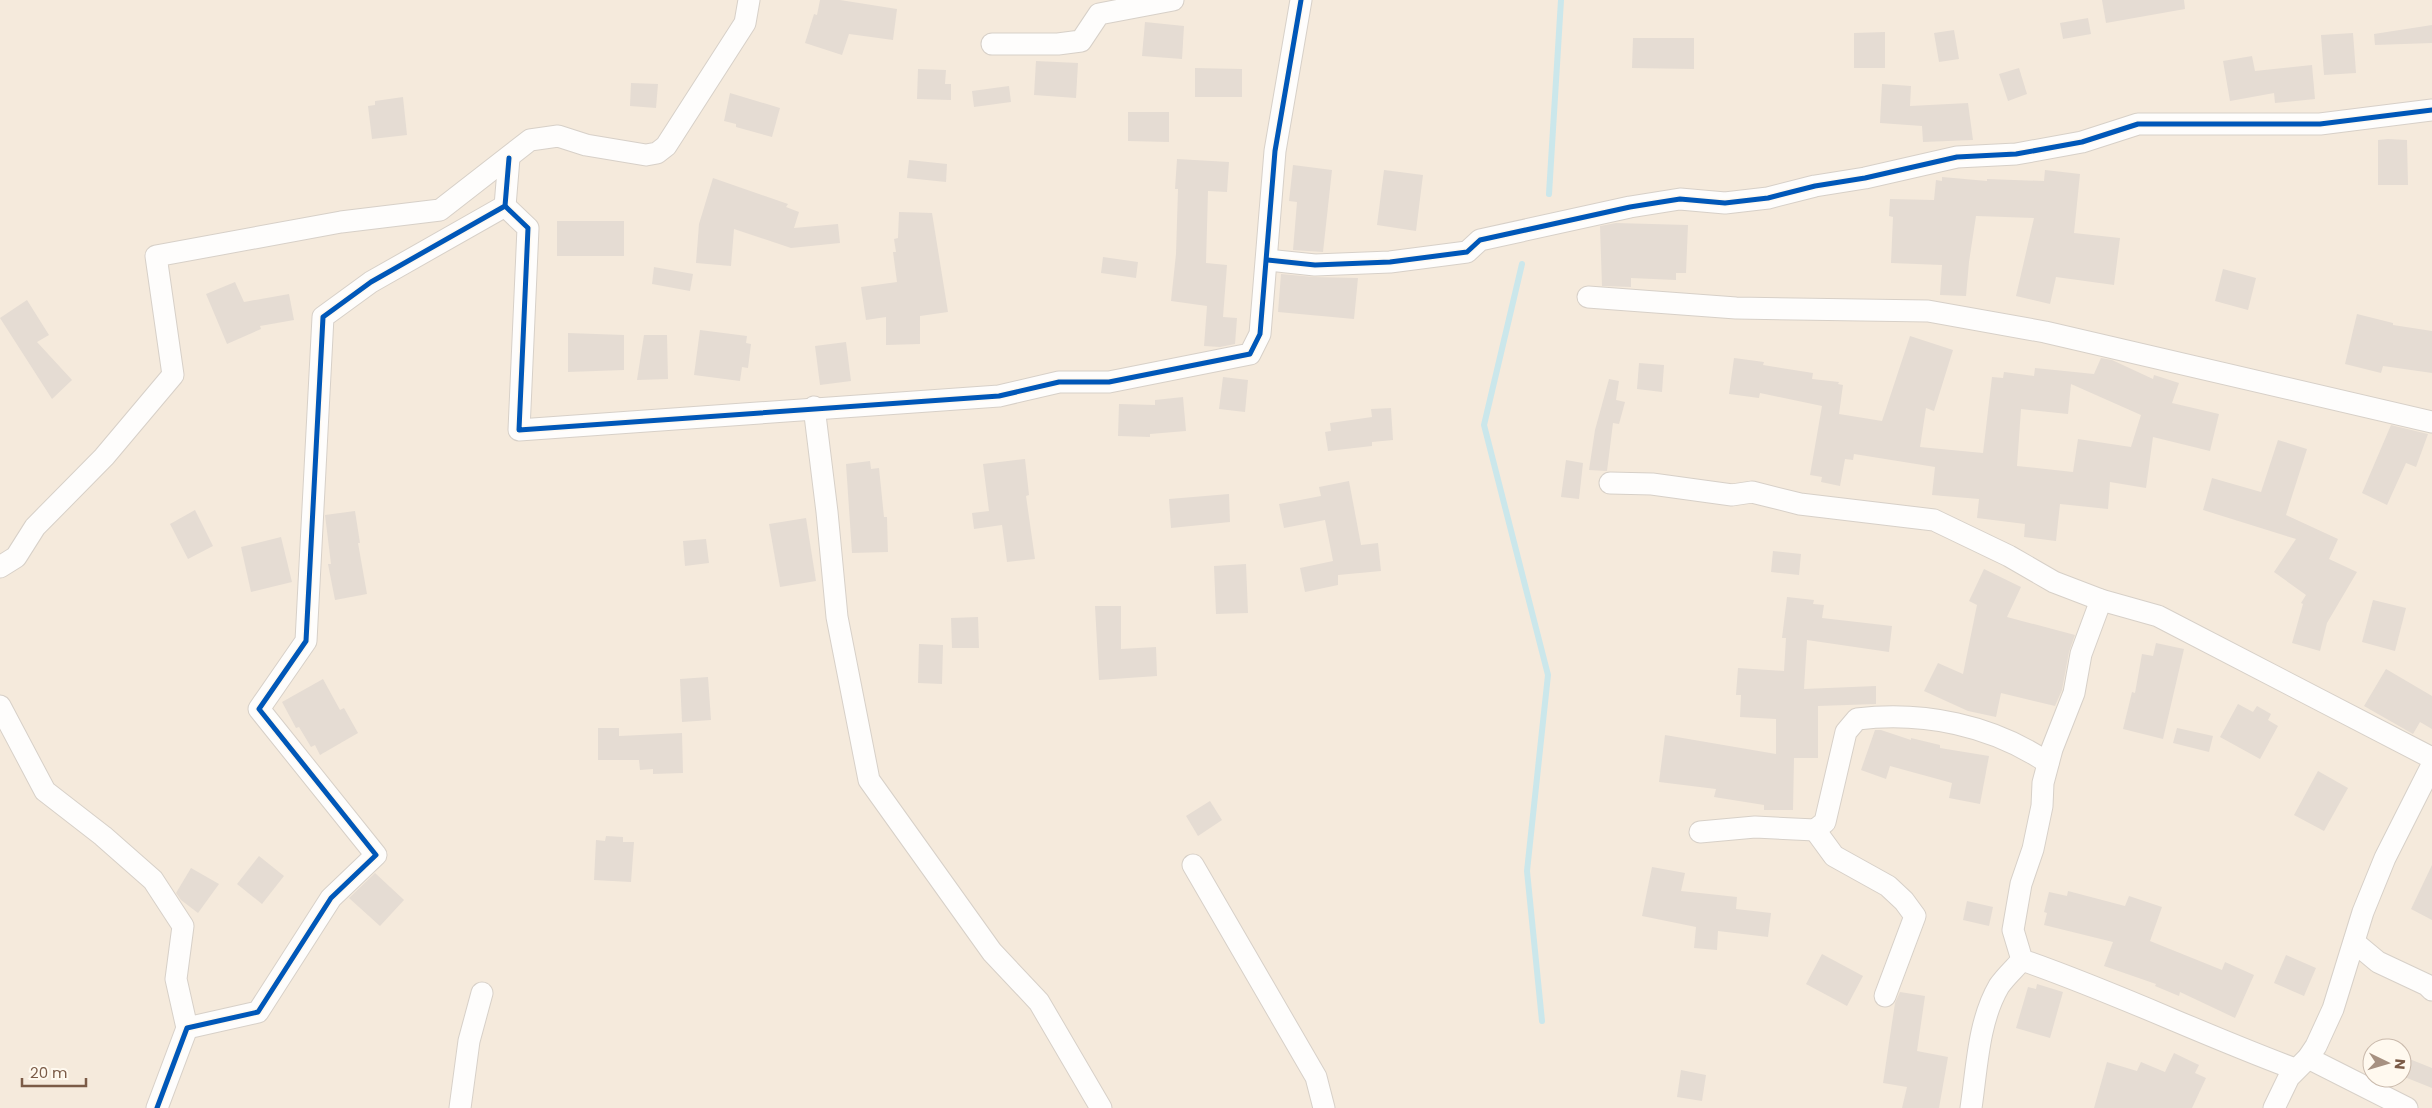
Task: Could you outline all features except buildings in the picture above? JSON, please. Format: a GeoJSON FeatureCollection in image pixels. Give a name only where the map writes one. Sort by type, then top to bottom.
{"type":"FeatureCollection","features":[{"type":"Feature","properties":{"kind":"street"},"geometry":{"type":"LineString","coordinates":[[0,567],[16,558],[35,527],[104,457],[173,375],[156,256],[341,222],[440,210],[530,140],[558,136],[586,145],[646,155],[657,153],[666,146],[745,23],[749,0]]}},
{"type":"Feature","properties":{"kind":"street"},"geometry":{"type":"LineString","coordinates":[[992,44],[1058,44],[1081,41],[1099,14],[1173,0]]}},
{"type":"Feature","properties":{"kind":"street"},"geometry":{"type":"LineString","coordinates":[[504,206],[528,228],[519,430],[694,419],[814,407],[998,396],[1059,382],[1109,382],[1250,354],[1260,334],[1268,260],[1276,150],[1301,0]]}},
{"type":"Feature","properties":{"kind":"street"},"geometry":{"type":"LineString","coordinates":[[1268,260],[1315,265],[1390,262],[1467,252],[1480,240],[1630,207],[1680,199],[1725,203],[1768,198],[1815,186],[1865,178],[1957,157],[2016,154],[2082,142],[2138,124],[2320,124],[2432,110]]}},
{"type":"Feature","properties":{"kind":"street"},"geometry":{"type":"LineString","coordinates":[[504,206],[509,158]]}},
{"type":"Feature","properties":{"kind":"street"},"geometry":{"type":"LineString","coordinates":[[187,1028],[258,1012],[331,898],[376,855],[260,709],[306,641],[323,317],[371,282],[504,206]]}},
{"type":"Feature","properties":{"kind":"street"},"geometry":{"type":"LineString","coordinates":[[1588,297],[1736,308],[1928,312],[2045,332],[2432,422]]}},
{"type":"Feature","properties":{"kind":"street"},"geometry":{"type":"LineString","coordinates":[[814,407],[827,512],[836,617],[869,780],[941,878],[992,952],[1039,1002],[1101,1108]]}},
{"type":"Feature","properties":{"kind":"street"},"geometry":{"type":"LineString","coordinates":[[1610,483],[1652,484],[1732,495],[1752,492],[1800,504],[1934,520],[2009,556],[2054,582],[2101,600],[2158,616],[2432,758]]}},
{"type":"Feature","properties":{"kind":"street"},"geometry":{"type":"LineString","coordinates":[[2022,960],[2013,930],[2021,884],[2033,849],[2048,763],[2074,693],[2081,654],[2101,600]]}},
{"type":"Feature","properties":{"kind":"street"},"geometry":{"type":"LineString","coordinates":[[0,706],[45,791],[103,836],[153,880],[183,926],[176,980],[187,1028],[157,1108]]}},
{"type":"Feature","properties":{"kind":"street"},"geometry":{"type":"LineString","coordinates":[[1700,832],[1755,827],[1815,830],[1825,822],[1846,732],[1857,719],[1890,715],[1963,725],[2005,739],[2029,750],[2048,763]]}},
{"type":"Feature","properties":{"kind":"street"},"geometry":{"type":"LineString","coordinates":[[2274,1108],[2316,1046],[2333,1008],[2363,912],[2385,858],[2432,764]]}},
{"type":"Feature","properties":{"kind":"street"},"geometry":{"type":"LineString","coordinates":[[1815,830],[1834,856],[1888,886],[1904,900],[1915,916],[1885,996]]}},
{"type":"Feature","properties":{"kind":"street"},"geometry":{"type":"LineString","coordinates":[[1193,865],[1316,1077],[1324,1108]]}},
{"type":"Feature","properties":{"kind":"street"},"geometry":{"type":"LineString","coordinates":[[2354,942],[2378,962],[2427,985],[2432,990]]}},
{"type":"Feature","properties":{"kind":"street"},"geometry":{"type":"LineString","coordinates":[[2022,960],[2132,1002],[2232,1046],[2302,1064],[2407,1108]]}},
{"type":"Feature","properties":{"kind":"street"},"geometry":{"type":"LineString","coordinates":[[1971,1108],[1982,1030],[2000,985],[2022,960]]}},
{"type":"Feature","properties":{"kind":"street"},"geometry":{"type":"LineString","coordinates":[[460,1108],[469,1040],[482,993]]}},
{"type":"Feature","properties":{"kind":"shaded area"},"geometry":{"type":"Polygon","coordinates":[[[0,0],[2432,0],[2432,1108],[0,1108],[0,0]]]}},
{"type":"Feature","properties":{"kind":"waterway"},"geometry":{"type":"LineString","coordinates":[[1549,194],[1561,0]]}},
{"type":"Feature","properties":{"kind":"waterway"},"geometry":{"type":"LineString","coordinates":[[1522,264],[1484,425],[1548,675],[1527,871],[1542,1021]]}},
{"type":"Feature","properties":{"kind":"cycle path"},"geometry":{"type":"LineString","coordinates":[[505,206],[528,228],[519,430],[999,396],[1059,382],[1109,382],[1250,354],[1260,334],[1275,151],[1301,0]]}},
{"type":"Feature","properties":{"kind":"cycle path"},"geometry":{"type":"LineString","coordinates":[[1268,260],[1315,265],[1390,262],[1467,252],[1480,240],[1630,207],[1680,199],[1725,203],[1768,198],[1815,186],[1865,178],[1957,157],[2016,154],[2082,142],[2138,124],[2320,124],[2432,110]]}},
{"type":"Feature","properties":{"kind":"cycle path"},"geometry":{"type":"LineString","coordinates":[[157,1108],[187,1028],[258,1012],[331,898],[376,855],[259,709],[306,641],[323,317],[371,282],[505,206],[509,158]]}}]}
